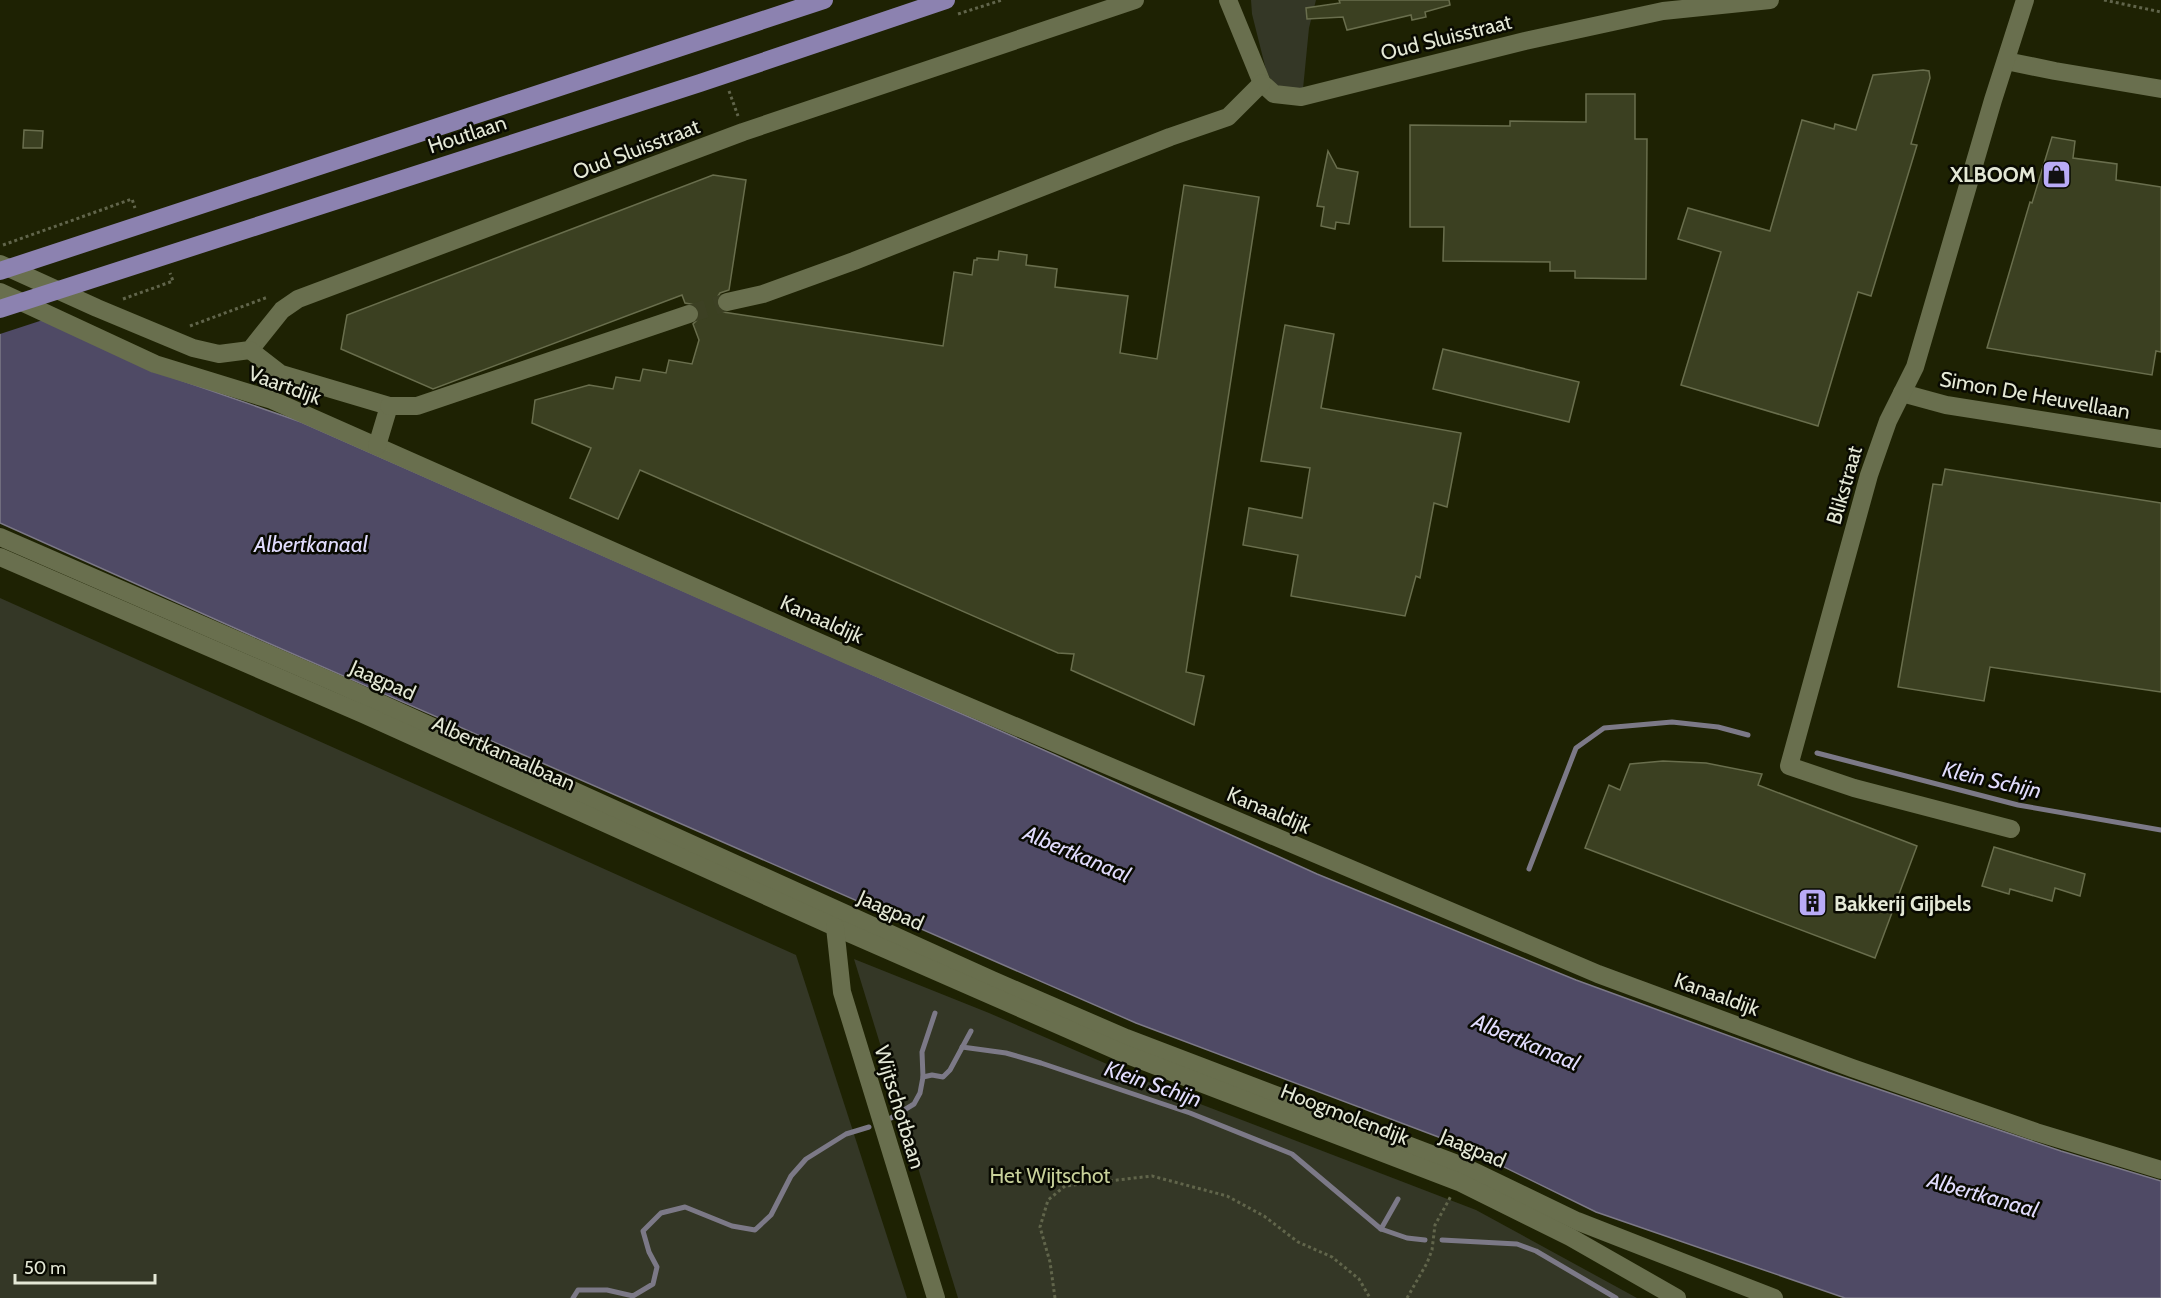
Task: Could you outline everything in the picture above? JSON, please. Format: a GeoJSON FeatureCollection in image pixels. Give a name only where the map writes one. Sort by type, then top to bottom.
{"type":"FeatureCollection","features":[{"type":"Feature","properties":{"kind":"main road","name":"Houtlaan"},"geometry":{"type":"LineString","coordinates":[[0,271],[824,0]]}},
{"type":"Feature","properties":{"kind":"main road","name":"Houtlaan"},"geometry":{"type":"LineString","coordinates":[[0,309],[700,83],[946,0]]}},
{"type":"Feature","properties":{"kind":"street","name":"Oud Sluisstraat"},"geometry":{"type":"LineString","coordinates":[[250,350],[282,310],[298,299],[743,132],[1135,0]]}},
{"type":"Feature","properties":{"kind":"street"},"geometry":{"type":"LineString","coordinates":[[727,302],[762,294],[854,261],[1165,139],[1228,117],[1262,84],[1228,0]]}},
{"type":"Feature","properties":{"kind":"street","name":"Oud Sluisstraat"},"geometry":{"type":"LineString","coordinates":[[1262,84],[1274,94],[1301,97],[1525,41],[1664,11],[1770,0]]}},
{"type":"Feature","properties":{"kind":"street","name":"Blikstraat"},"geometry":{"type":"LineString","coordinates":[[2011,830],[1854,788],[1788,766],[1869,475],[1888,421],[1915,367],[2025,0]]}},
{"type":"Feature","properties":{"kind":"street"},"geometry":{"type":"LineString","coordinates":[[2006,61],[2161,89]]}},
{"type":"Feature","properties":{"kind":"street"},"geometry":{"type":"LineString","coordinates":[[0,264],[193,348],[219,354],[250,350]]}},
{"type":"Feature","properties":{"kind":"street","name":"Vaartdijk"},"geometry":{"type":"LineString","coordinates":[[0,292],[155,364],[272,400],[377,446]]}},
{"type":"Feature","properties":{"kind":"street","name":"Vaartdijk"},"geometry":{"type":"LineString","coordinates":[[250,350],[281,374],[389,406],[417,406],[689,314]]}},
{"type":"Feature","properties":{"kind":"street","name":"Simon De Heuvellaan"},"geometry":{"type":"LineString","coordinates":[[1902,393],[1946,405],[2161,439]]}},
{"type":"Feature","properties":{"kind":"street"},"geometry":{"type":"LineString","coordinates":[[377,446],[389,406]]}},
{"type":"Feature","properties":{"kind":"street","name":"Kanaaldijk"},"geometry":{"type":"LineString","coordinates":[[377,446],[861,661],[1598,974],[2036,1132],[2161,1170]]}},
{"type":"Feature","properties":{"kind":"street","name":"Jaagpad"},"geometry":{"type":"LineString","coordinates":[[0,537],[349,689],[1116,1034],[1465,1167],[1577,1221],[1774,1298]]}},
{"type":"Feature","properties":{"kind":"street","name":"Albertkanaalbaan"},"geometry":{"type":"LineString","coordinates":[[0,557],[363,714],[987,994]]}},
{"type":"Feature","properties":{"kind":"street","name":"Wijtschotbaan"},"geometry":{"type":"LineString","coordinates":[[835,927],[842,992],[936,1298]]}},
{"type":"Feature","properties":{"kind":"street","name":"Hoogmolendijk"},"geometry":{"type":"LineString","coordinates":[[987,994],[1151,1065],[1459,1182],[1570,1237],[1677,1298]]}},
{"type":"Feature","properties":{"kind":"path"},"geometry":{"type":"LineString","coordinates":[[2104,0],[2161,12]]}},
{"type":"Feature","properties":{"kind":"path"},"geometry":{"type":"LineString","coordinates":[[728,90],[739,121]]}},
{"type":"Feature","properties":{"kind":"path"},"geometry":{"type":"LineString","coordinates":[[0,246],[132,199]]}},
{"type":"Feature","properties":{"kind":"path"},"geometry":{"type":"LineString","coordinates":[[120,300],[173,281],[170,273]]}},
{"type":"Feature","properties":{"kind":"path"},"geometry":{"type":"LineString","coordinates":[[1055,1298],[1050,1262],[1040,1227],[1048,1200],[1065,1186],[1152,1176],[1227,1197],[1264,1216],[1298,1242],[1332,1257],[1359,1279],[1370,1298]]}},
{"type":"Feature","properties":{"kind":"path"},"geometry":{"type":"LineString","coordinates":[[1407,1298],[1427,1263],[1432,1250],[1435,1226],[1459,1182]]}},
{"type":"Feature","properties":{"kind":"green space"},"geometry":{"type":"Polygon","coordinates":[[[1251,0],[1316,0],[1309,28],[1303,89],[1278,87],[1270,78],[1252,14],[1251,0]]]}},
{"type":"Feature","properties":{"kind":"green space"},"geometry":{"type":"Polygon","coordinates":[[[0,598],[796,955],[907,1298],[0,1298],[0,598]]]}},
{"type":"Feature","properties":{"kind":"green space","name":"Het Wijtschot"},"geometry":{"type":"Polygon","coordinates":[[[854,959],[989,1013],[1195,1102],[1476,1210],[1637,1298],[958,1298],[854,959]]]}},
{"type":"Feature","properties":{"kind":"water","name":"Albertkanaal"},"geometry":{"type":"Polygon","coordinates":[[[0,300],[169,376],[301,422],[1055,755],[1317,874],[1576,980],[1828,1072],[2061,1151],[2161,1181],[2161,1298],[1845,1298],[1596,1212],[1457,1144],[1136,1023],[268,643],[0,523],[0,300]]]}},
{"type":"Feature","properties":{"kind":"pier"},"geometry":{"type":"Polygon","coordinates":[[[0,297],[49,318],[0,334],[0,297]]]}},
{"type":"Feature","properties":{"kind":"building"},"geometry":{"type":"Polygon","coordinates":[[[1339,0],[1449,0],[1450,5],[1425,12],[1426,17],[1412,20],[1411,15],[1347,30],[1343,17],[1307,19],[1306,8],[1340,3],[1339,0]]]}},
{"type":"Feature","properties":{"kind":"building"},"geometry":{"type":"Polygon","coordinates":[[[1929,71],[1930,78],[1911,144],[1917,145],[1871,296],[1858,292],[1818,426],[1681,385],[1721,252],[1678,239],[1688,208],[1770,231],[1802,120],[1834,129],[1835,124],[1856,130],[1873,75],[1929,71]]]}},
{"type":"Feature","properties":{"kind":"building"},"geometry":{"type":"Polygon","coordinates":[[[1586,94],[1635,94],[1635,139],[1647,139],[1646,279],[1575,278],[1575,271],[1550,271],[1550,262],[1443,261],[1444,227],[1410,227],[1410,125],[1510,126],[1510,121],[1586,122],[1586,94]]]}},
{"type":"Feature","properties":{"kind":"building"},"geometry":{"type":"Polygon","coordinates":[[[24,130],[43,131],[42,148],[23,148],[24,130]]]}},
{"type":"Feature","properties":{"kind":"building"},"geometry":{"type":"Polygon","coordinates":[[[2052,137],[2075,141],[2073,158],[2117,164],[2116,180],[2161,187],[2161,352],[2156,351],[2152,375],[1987,348],[2030,202],[2032,203],[2052,137]]]}},
{"type":"Feature","properties":{"kind":"building"},"geometry":{"type":"Polygon","coordinates":[[[1328,151],[1337,168],[1358,172],[1349,224],[1336,222],[1335,229],[1321,226],[1324,207],[1317,206],[1328,151]]]}},
{"type":"Feature","properties":{"kind":"building"},"geometry":{"type":"Polygon","coordinates":[[[713,175],[746,180],[729,290],[720,293],[716,299],[718,309],[723,312],[943,346],[954,272],[972,275],[974,260],[977,258],[998,260],[999,251],[1027,255],[1026,265],[1057,269],[1055,287],[1128,296],[1120,353],[1157,359],[1184,185],[1259,197],[1186,672],[1204,676],[1194,725],[1071,670],[1074,654],[1058,653],[640,470],[618,519],[570,498],[591,448],[532,423],[535,400],[589,385],[613,389],[616,377],[640,381],[643,369],[666,373],[669,360],[692,364],[699,340],[693,324],[700,317],[700,311],[696,305],[685,303],[682,295],[433,389],[341,349],[347,315],[713,175]]]}},
{"type":"Feature","properties":{"kind":"building"},"geometry":{"type":"Polygon","coordinates":[[[1285,325],[1334,334],[1321,408],[1461,433],[1447,507],[1434,503],[1420,578],[1416,576],[1405,616],[1291,596],[1298,555],[1243,545],[1249,508],[1302,518],[1310,468],[1261,461],[1285,325]]]}},
{"type":"Feature","properties":{"kind":"building"},"geometry":{"type":"Polygon","coordinates":[[[1443,349],[1579,382],[1569,422],[1433,389],[1443,349]]]}},
{"type":"Feature","properties":{"kind":"building"},"geometry":{"type":"Polygon","coordinates":[[[1945,469],[2161,503],[2161,692],[1990,667],[1984,701],[1898,687],[1933,484],[1942,485],[1945,469]]]}},
{"type":"Feature","properties":{"kind":"building","name":"Bakkerij Gijbels"},"geometry":{"type":"Polygon","coordinates":[[[1663,761],[1706,763],[1762,774],[1758,785],[1917,846],[1875,958],[1585,848],[1609,785],[1620,790],[1630,764],[1663,761]]]}},
{"type":"Feature","properties":{"kind":"building"},"geometry":{"type":"Polygon","coordinates":[[[1994,847],[2085,874],[2080,896],[2055,888],[2052,901],[2010,889],[2009,894],[1982,886],[1994,847]]]}},
{"type":"Feature","properties":{"kind":"waterway","name":"Klein Schijn"},"geometry":{"type":"LineString","coordinates":[[1529,869],[1576,748],[1604,728],[1672,722],[1718,727],[1748,735]]}},
{"type":"Feature","properties":{"kind":"waterway","name":"Klein Schijn"},"geometry":{"type":"LineString","coordinates":[[1817,753],[2018,805],[2161,830]]}},
{"type":"Feature","properties":{"kind":"waterway"},"geometry":{"type":"LineString","coordinates":[[891,1118],[914,1104],[920,1093],[923,1077],[922,1052],[935,1013]]}},
{"type":"Feature","properties":{"kind":"waterway","name":"Klein Schijn"},"geometry":{"type":"LineString","coordinates":[[923,1077],[932,1075],[943,1077],[950,1070],[971,1031]]}},
{"type":"Feature","properties":{"kind":"waterway","name":"Klein Schijn"},"geometry":{"type":"LineString","coordinates":[[962,1047],[1006,1053],[1041,1063],[1190,1113],[1292,1154],[1381,1229],[1398,1199]]}},
{"type":"Feature","properties":{"kind":"waterway","name":"Klein Schijn"},"geometry":{"type":"LineString","coordinates":[[573,1298],[578,1290],[607,1290],[633,1296],[653,1284],[657,1267],[649,1252],[643,1231],[661,1213],[685,1207],[732,1226],[755,1230],[771,1215],[791,1176],[806,1159],[846,1134],[869,1127]]}},
{"type":"Feature","properties":{"kind":"waterway"},"geometry":{"type":"LineString","coordinates":[[1381,1229],[1407,1238],[1425,1240]]}},
{"type":"Feature","properties":{"kind":"waterway"},"geometry":{"type":"LineString","coordinates":[[1442,1240],[1517,1244],[1536,1251],[1616,1298]]}},
{"type":"Feature","properties":{"kind":"tunnel"},"geometry":{"type":"LineString","coordinates":[[689,314],[727,302]]}},
{"type":"Feature","properties":{"kind":"place","name":"XLBOOM"},"geometry":{"type":"Point","coordinates":[2057,174]}},
{"type":"Feature","properties":{"kind":"place","name":"Bakkerij Gijbels"},"geometry":{"type":"Point","coordinates":[1813,903]}}]}
